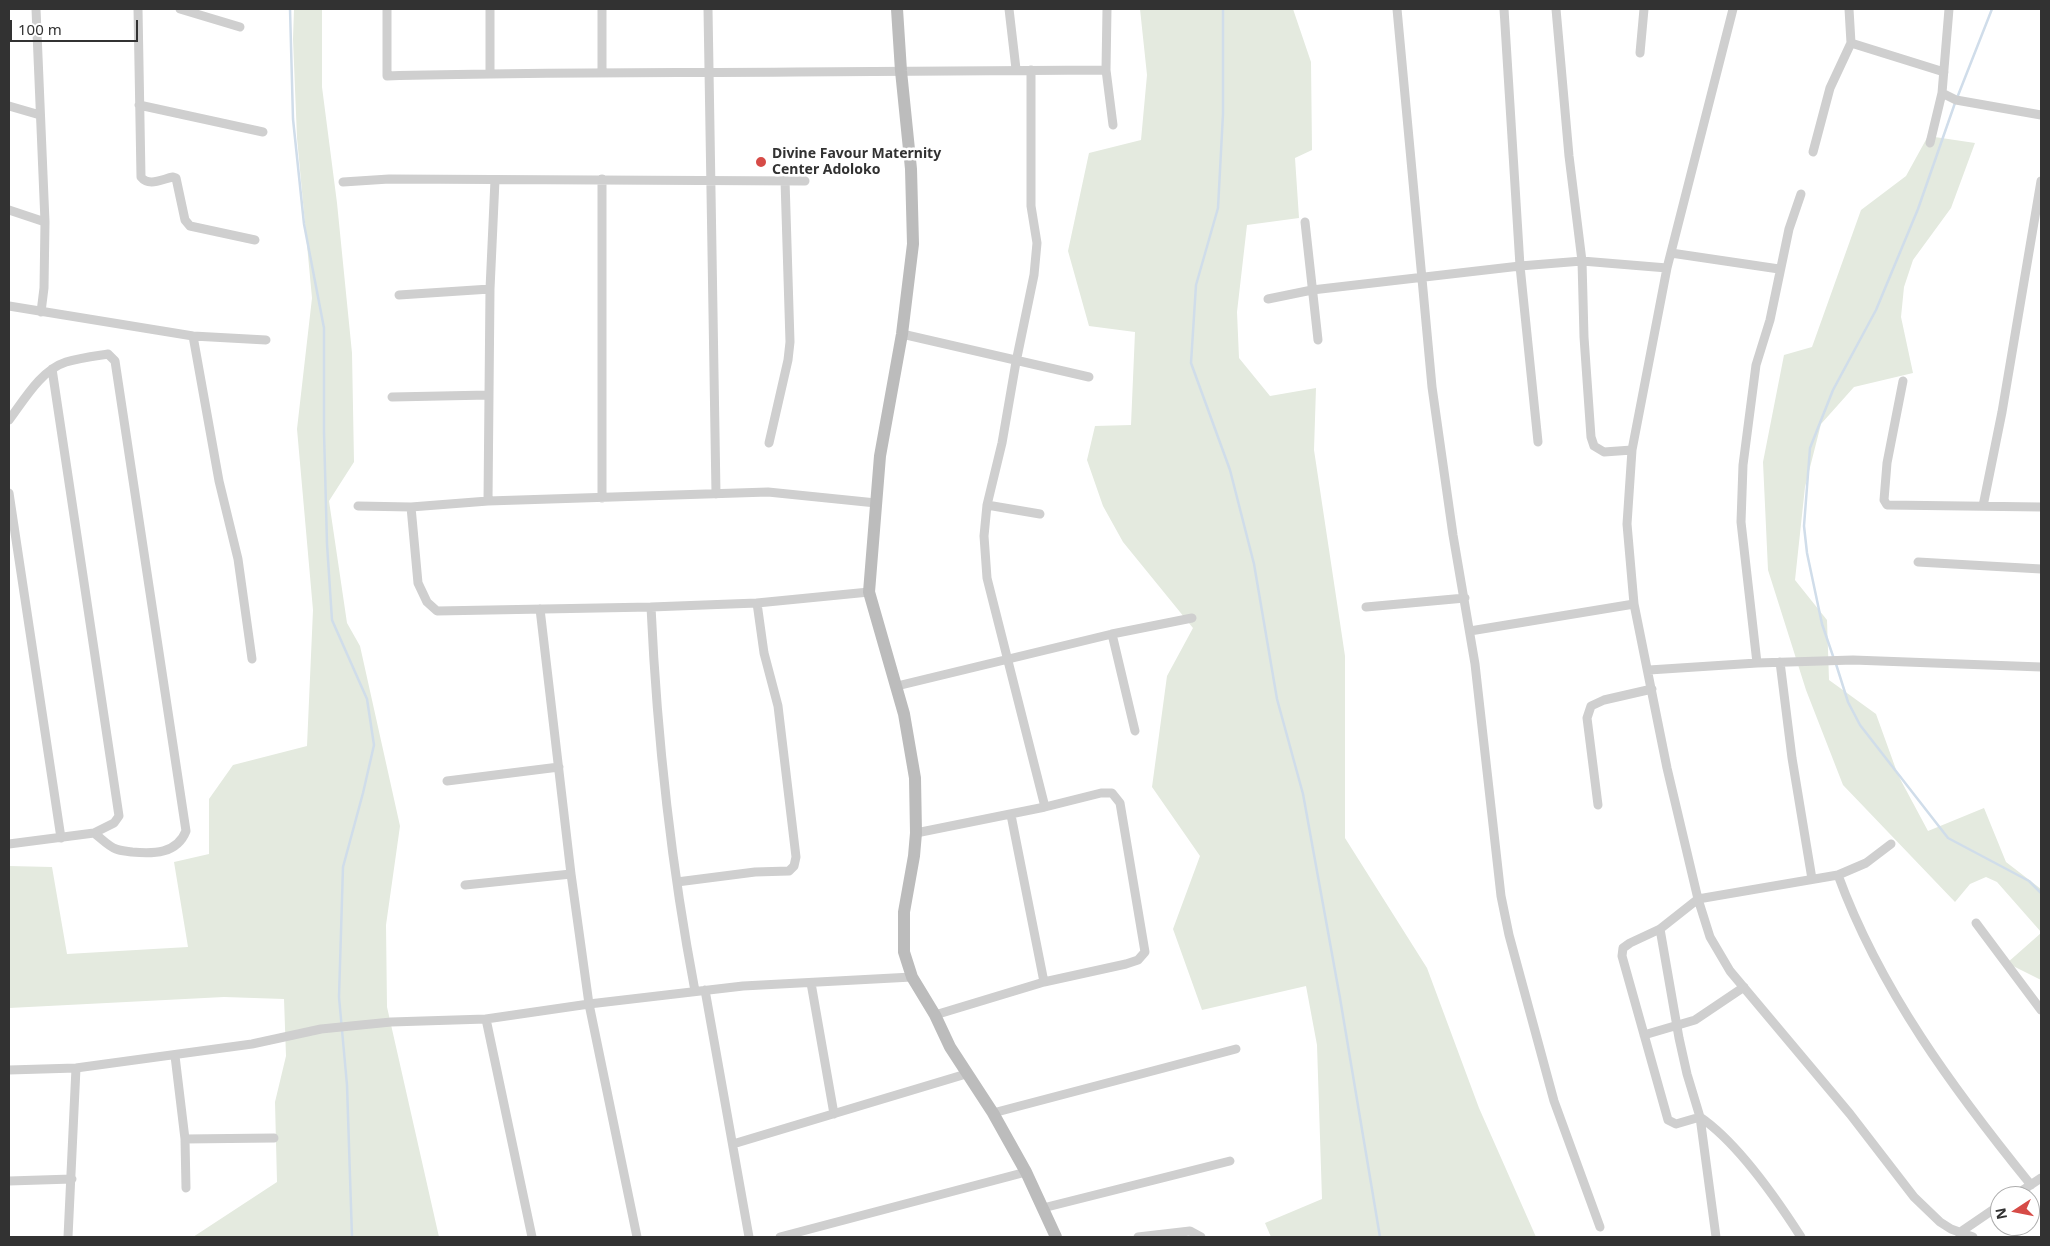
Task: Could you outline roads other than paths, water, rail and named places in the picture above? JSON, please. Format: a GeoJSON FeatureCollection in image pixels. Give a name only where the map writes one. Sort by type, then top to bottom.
{"type":"FeatureCollection","features":[{"type":"Feature","properties":{"kind":"street"},"geometry":{"type":"LineString","coordinates":[[36,9],[45,222],[44,288],[41,312]]}},
{"type":"Feature","properties":{"kind":"street"},"geometry":{"type":"LineString","coordinates":[[138,9],[141,177],[144,181],[149,182],[176,178],[185,220],[190,226],[255,240]]}},
{"type":"Feature","properties":{"kind":"street"},"geometry":{"type":"LineString","coordinates":[[180,9],[240,27]]}},
{"type":"Feature","properties":{"kind":"street"},"geometry":{"type":"LineString","coordinates":[[387,9],[387,76],[602,72],[1106,70]]}},
{"type":"Feature","properties":{"kind":"street"},"geometry":{"type":"LineString","coordinates":[[490,9],[490,73]]}},
{"type":"Feature","properties":{"kind":"street"},"geometry":{"type":"LineString","coordinates":[[602,9],[602,72]]}},
{"type":"Feature","properties":{"kind":"street"},"geometry":{"type":"LineString","coordinates":[[708,9],[716,494]]}},
{"type":"Feature","properties":{"kind":"street"},"geometry":{"type":"LineString","coordinates":[[897,9],[900,71],[911,169],[913,244],[902,334],[880,456],[870,592],[904,714],[915,778],[916,833],[904,912],[904,952],[912,976],[935,1015],[950,1047],[993,1113],[1026,1172],[1056,1237]]}},
{"type":"Feature","properties":{"kind":"street"},"geometry":{"type":"LineString","coordinates":[[1009,9],[1016,69]]}},
{"type":"Feature","properties":{"kind":"street"},"geometry":{"type":"LineString","coordinates":[[1107,9],[1106,70],[1113,126]]}},
{"type":"Feature","properties":{"kind":"street"},"geometry":{"type":"LineString","coordinates":[[1397,9],[1433,395],[1453,535],[1470,631],[1501,896],[1509,936],[1554,1101],[1600,1227]]}},
{"type":"Feature","properties":{"kind":"street"},"geometry":{"type":"LineString","coordinates":[[1504,9],[1520,266],[1538,442]]}},
{"type":"Feature","properties":{"kind":"street"},"geometry":{"type":"LineString","coordinates":[[1556,9],[1569,156],[1582,262],[1584,337],[1591,438],[1594,446],[1604,452],[1632,450]]}},
{"type":"Feature","properties":{"kind":"street"},"geometry":{"type":"LineString","coordinates":[[1640,53],[1644,9]]}},
{"type":"Feature","properties":{"kind":"street"},"geometry":{"type":"LineString","coordinates":[[1732,9],[1667,268],[1632,450],[1627,524],[1634,604],[1649,670],[1667,768],[1698,899],[1710,937],[1720,956],[1744,988],[1850,1114],[1914,1197],[1952,1233],[1973,1237]]}},
{"type":"Feature","properties":{"kind":"street"},"geometry":{"type":"LineString","coordinates":[[1814,152],[1830,88],[1851,43],[1850,9]]}},
{"type":"Feature","properties":{"kind":"street"},"geometry":{"type":"LineString","coordinates":[[1930,143],[1944,95],[1949,9]]}},
{"type":"Feature","properties":{"kind":"street"},"geometry":{"type":"LineString","coordinates":[[1851,43],[1944,72]]}},
{"type":"Feature","properties":{"kind":"street"},"geometry":{"type":"LineString","coordinates":[[1031,70],[1032,206],[1037,243],[1034,275],[1002,443],[987,505],[984,536],[987,578],[1045,808]]}},
{"type":"Feature","properties":{"kind":"street"},"geometry":{"type":"LineString","coordinates":[[1944,95],[1956,100],[2041,115]]}},
{"type":"Feature","properties":{"kind":"street"},"geometry":{"type":"LineString","coordinates":[[139,104],[263,132]]}},
{"type":"Feature","properties":{"kind":"street"},"geometry":{"type":"LineString","coordinates":[[9,106],[40,115]]}},
{"type":"Feature","properties":{"kind":"street"},"geometry":{"type":"LineString","coordinates":[[343,182],[389,179],[805,181]]}},
{"type":"Feature","properties":{"kind":"street"},"geometry":{"type":"LineString","coordinates":[[602,179],[602,498]]}},
{"type":"Feature","properties":{"kind":"street"},"geometry":{"type":"LineString","coordinates":[[488,501],[490,289],[495,180]]}},
{"type":"Feature","properties":{"kind":"street"},"geometry":{"type":"LineString","coordinates":[[769,443],[789,351],[785,180]]}},
{"type":"Feature","properties":{"kind":"street"},"geometry":{"type":"LineString","coordinates":[[1983,506],[2012,357],[2041,181]]}},
{"type":"Feature","properties":{"kind":"street"},"geometry":{"type":"LineString","coordinates":[[1757,662],[1742,540],[1741,496],[1753,380],[1770,320],[1777,290],[1779,269],[1789,229],[1801,194]]}},
{"type":"Feature","properties":{"kind":"street"},"geometry":{"type":"LineString","coordinates":[[9,210],[45,222]]}},
{"type":"Feature","properties":{"kind":"street"},"geometry":{"type":"LineString","coordinates":[[1306,222],[1318,340]]}},
{"type":"Feature","properties":{"kind":"street"},"geometry":{"type":"LineString","coordinates":[[1671,253],[1779,269]]}},
{"type":"Feature","properties":{"kind":"street"},"geometry":{"type":"LineString","coordinates":[[1268,299],[1312,290],[1520,266],[1582,262],[1667,268]]}},
{"type":"Feature","properties":{"kind":"street"},"geometry":{"type":"LineString","coordinates":[[400,295],[490,289]]}},
{"type":"Feature","properties":{"kind":"street"},"geometry":{"type":"LineString","coordinates":[[9,306],[193,336],[266,340]]}},
{"type":"Feature","properties":{"kind":"street"},"geometry":{"type":"LineString","coordinates":[[902,334],[1016,362],[1089,377]]}},
{"type":"Feature","properties":{"kind":"street"},"geometry":{"type":"LineString","coordinates":[[193,336],[219,481],[238,559],[252,659]]}},
{"type":"Feature","properties":{"kind":"street"},"geometry":{"type":"LineString","coordinates":[[9,420],[40,380],[52,369],[64,362],[108,354],[115,361],[186,831],[182,840],[169,850],[150,853],[117,850],[94,833]]}},
{"type":"Feature","properties":{"kind":"street"},"geometry":{"type":"LineString","coordinates":[[9,844],[94,833],[114,823],[119,816],[52,369]]}},
{"type":"Feature","properties":{"kind":"street"},"geometry":{"type":"LineString","coordinates":[[1902,381],[1888,463],[1885,503],[1887,505],[2041,507]]}},
{"type":"Feature","properties":{"kind":"street"},"geometry":{"type":"LineString","coordinates":[[392,397],[489,395]]}},
{"type":"Feature","properties":{"kind":"street"},"geometry":{"type":"LineString","coordinates":[[358,506],[411,507],[488,501],[768,492],[876,503]]}},
{"type":"Feature","properties":{"kind":"street"},"geometry":{"type":"LineString","coordinates":[[9,493],[61,838]]}},
{"type":"Feature","properties":{"kind":"street"},"geometry":{"type":"LineString","coordinates":[[987,505],[1040,514]]}},
{"type":"Feature","properties":{"kind":"street"},"geometry":{"type":"LineString","coordinates":[[411,507],[418,583],[426,602],[437,611],[757,603],[870,592]]}},
{"type":"Feature","properties":{"kind":"street"},"geometry":{"type":"LineString","coordinates":[[1918,562],[2041,569]]}},
{"type":"Feature","properties":{"kind":"street"},"geometry":{"type":"LineString","coordinates":[[1366,607],[1465,598]]}},
{"type":"Feature","properties":{"kind":"street"},"geometry":{"type":"LineString","coordinates":[[677,882],[755,872],[789,871],[794,866],[796,857],[778,706],[764,653],[757,603]]}},
{"type":"Feature","properties":{"kind":"street"},"geometry":{"type":"LineString","coordinates":[[1470,631],[1634,604]]}},
{"type":"Feature","properties":{"kind":"street"},"geometry":{"type":"LineString","coordinates":[[651,607],[655,700],[677,882],[696,991]]}},
{"type":"Feature","properties":{"kind":"street"},"geometry":{"type":"LineString","coordinates":[[540,609],[571,874],[589,1004],[637,1237]]}},
{"type":"Feature","properties":{"kind":"street"},"geometry":{"type":"LineString","coordinates":[[897,686],[1112,634],[1192,618]]}},
{"type":"Feature","properties":{"kind":"street"},"geometry":{"type":"LineString","coordinates":[[1112,634],[1135,731]]}},
{"type":"Feature","properties":{"kind":"street"},"geometry":{"type":"LineString","coordinates":[[1649,670],[1757,662],[1840,660],[2041,667]]}},
{"type":"Feature","properties":{"kind":"street"},"geometry":{"type":"LineString","coordinates":[[1780,662],[1792,758],[1812,879]]}},
{"type":"Feature","properties":{"kind":"street"},"geometry":{"type":"LineString","coordinates":[[1598,805],[1586,718],[1591,706],[1604,700],[1652,689]]}},
{"type":"Feature","properties":{"kind":"street"},"geometry":{"type":"LineString","coordinates":[[448,781],[559,767]]}},
{"type":"Feature","properties":{"kind":"street"},"geometry":{"type":"LineString","coordinates":[[916,833],[1045,808],[1101,793],[1112,793],[1120,804],[1145,952],[1138,960],[1126,964],[1044,982],[935,1015]]}},
{"type":"Feature","properties":{"kind":"street"},"geometry":{"type":"LineString","coordinates":[[1011,815],[1044,982]]}},
{"type":"Feature","properties":{"kind":"street"},"geometry":{"type":"LineString","coordinates":[[1700,1117],[1676,1124],[1668,1120],[1622,956],[1624,948],[1630,942],[1660,929],[1698,899],[1838,874],[1866,863],[1891,844]]}},
{"type":"Feature","properties":{"kind":"street"},"geometry":{"type":"LineString","coordinates":[[465,885],[571,874]]}},
{"type":"Feature","properties":{"kind":"street"},"geometry":{"type":"LineString","coordinates":[[1838,874],[1851,909],[1891,988],[1964,1101],[2031,1185],[2041,1178]]}},
{"type":"Feature","properties":{"kind":"street"},"geometry":{"type":"LineString","coordinates":[[1976,923],[2041,1010]]}},
{"type":"Feature","properties":{"kind":"street"},"geometry":{"type":"LineString","coordinates":[[1660,929],[1687,1074],[1700,1117],[1716,1237]]}},
{"type":"Feature","properties":{"kind":"street"},"geometry":{"type":"LineString","coordinates":[[9,1070],[76,1068],[175,1056],[252,1044],[321,1030],[391,1022],[486,1019],[589,1004],[743,986],[912,976]]}},
{"type":"Feature","properties":{"kind":"street"},"geometry":{"type":"LineString","coordinates":[[811,983],[834,1114]]}},
{"type":"Feature","properties":{"kind":"street"},"geometry":{"type":"LineString","coordinates":[[1644,1035],[1687,1024],[1703,1016],[1744,988]]}},
{"type":"Feature","properties":{"kind":"street"},"geometry":{"type":"LineString","coordinates":[[705,990],[749,1237]]}},
{"type":"Feature","properties":{"kind":"street"},"geometry":{"type":"LineString","coordinates":[[486,1019],[532,1237]]}},
{"type":"Feature","properties":{"kind":"street"},"geometry":{"type":"LineString","coordinates":[[993,1113],[1236,1049]]}},
{"type":"Feature","properties":{"kind":"street"},"geometry":{"type":"LineString","coordinates":[[175,1056],[184,1139],[186,1188]]}},
{"type":"Feature","properties":{"kind":"street"},"geometry":{"type":"LineString","coordinates":[[68,1237],[76,1068]]}},
{"type":"Feature","properties":{"kind":"street"},"geometry":{"type":"LineString","coordinates":[[733,1144],[966,1074]]}},
{"type":"Feature","properties":{"kind":"street"},"geometry":{"type":"LineString","coordinates":[[1700,1117],[1723,1135],[1747,1163],[1801,1237]]}},
{"type":"Feature","properties":{"kind":"street"},"geometry":{"type":"LineString","coordinates":[[184,1139],[274,1138]]}},
{"type":"Feature","properties":{"kind":"street"},"geometry":{"type":"LineString","coordinates":[[1044,1208],[1230,1161]]}},
{"type":"Feature","properties":{"kind":"street"},"geometry":{"type":"LineString","coordinates":[[780,1237],[1026,1172]]}},
{"type":"Feature","properties":{"kind":"street"},"geometry":{"type":"LineString","coordinates":[[9,1181],[72,1179]]}},
{"type":"Feature","properties":{"kind":"street"},"geometry":{"type":"LineString","coordinates":[[1952,1233],[1990,1212]]}},
{"type":"Feature","properties":{"kind":"street"},"geometry":{"type":"LineString","coordinates":[[1138,1237],[1190,1231],[1201,1237]]}},
{"type":"Feature","properties":{"kind":"waterway"},"geometry":{"type":"LineString","coordinates":[[290,9],[293,119],[304,224],[324,328],[327,544],[332,620],[367,699],[374,745],[343,867],[339,997],[347,1085],[352,1237]]}},
{"type":"Feature","properties":{"kind":"waterway"},"geometry":{"type":"LineString","coordinates":[[1223,9],[1223,114],[1218,208],[1196,285],[1191,363],[1230,470],[1254,564],[1277,699],[1303,794],[1340,998],[1380,1237]]}},
{"type":"Feature","properties":{"kind":"waterway"},"geometry":{"type":"LineString","coordinates":[[1957,98],[1992,9]]}},
{"type":"Feature","properties":{"kind":"waterway"},"geometry":{"type":"LineString","coordinates":[[1834,659],[1822,624],[1807,553],[1804,526],[1810,448],[1833,390],[1876,310],[1918,209],[1955,103]]}},
{"type":"Feature","properties":{"kind":"waterway"},"geometry":{"type":"LineString","coordinates":[[1836,664],[1848,702],[1860,725],[1948,838],[2029,881],[2041,893]]}},
{"type":"Feature","properties":{"kind":"place","name":"Divine Favour Maternity Center Adoloko"},"geometry":{"type":"Point","coordinates":[761,162]}}]}
